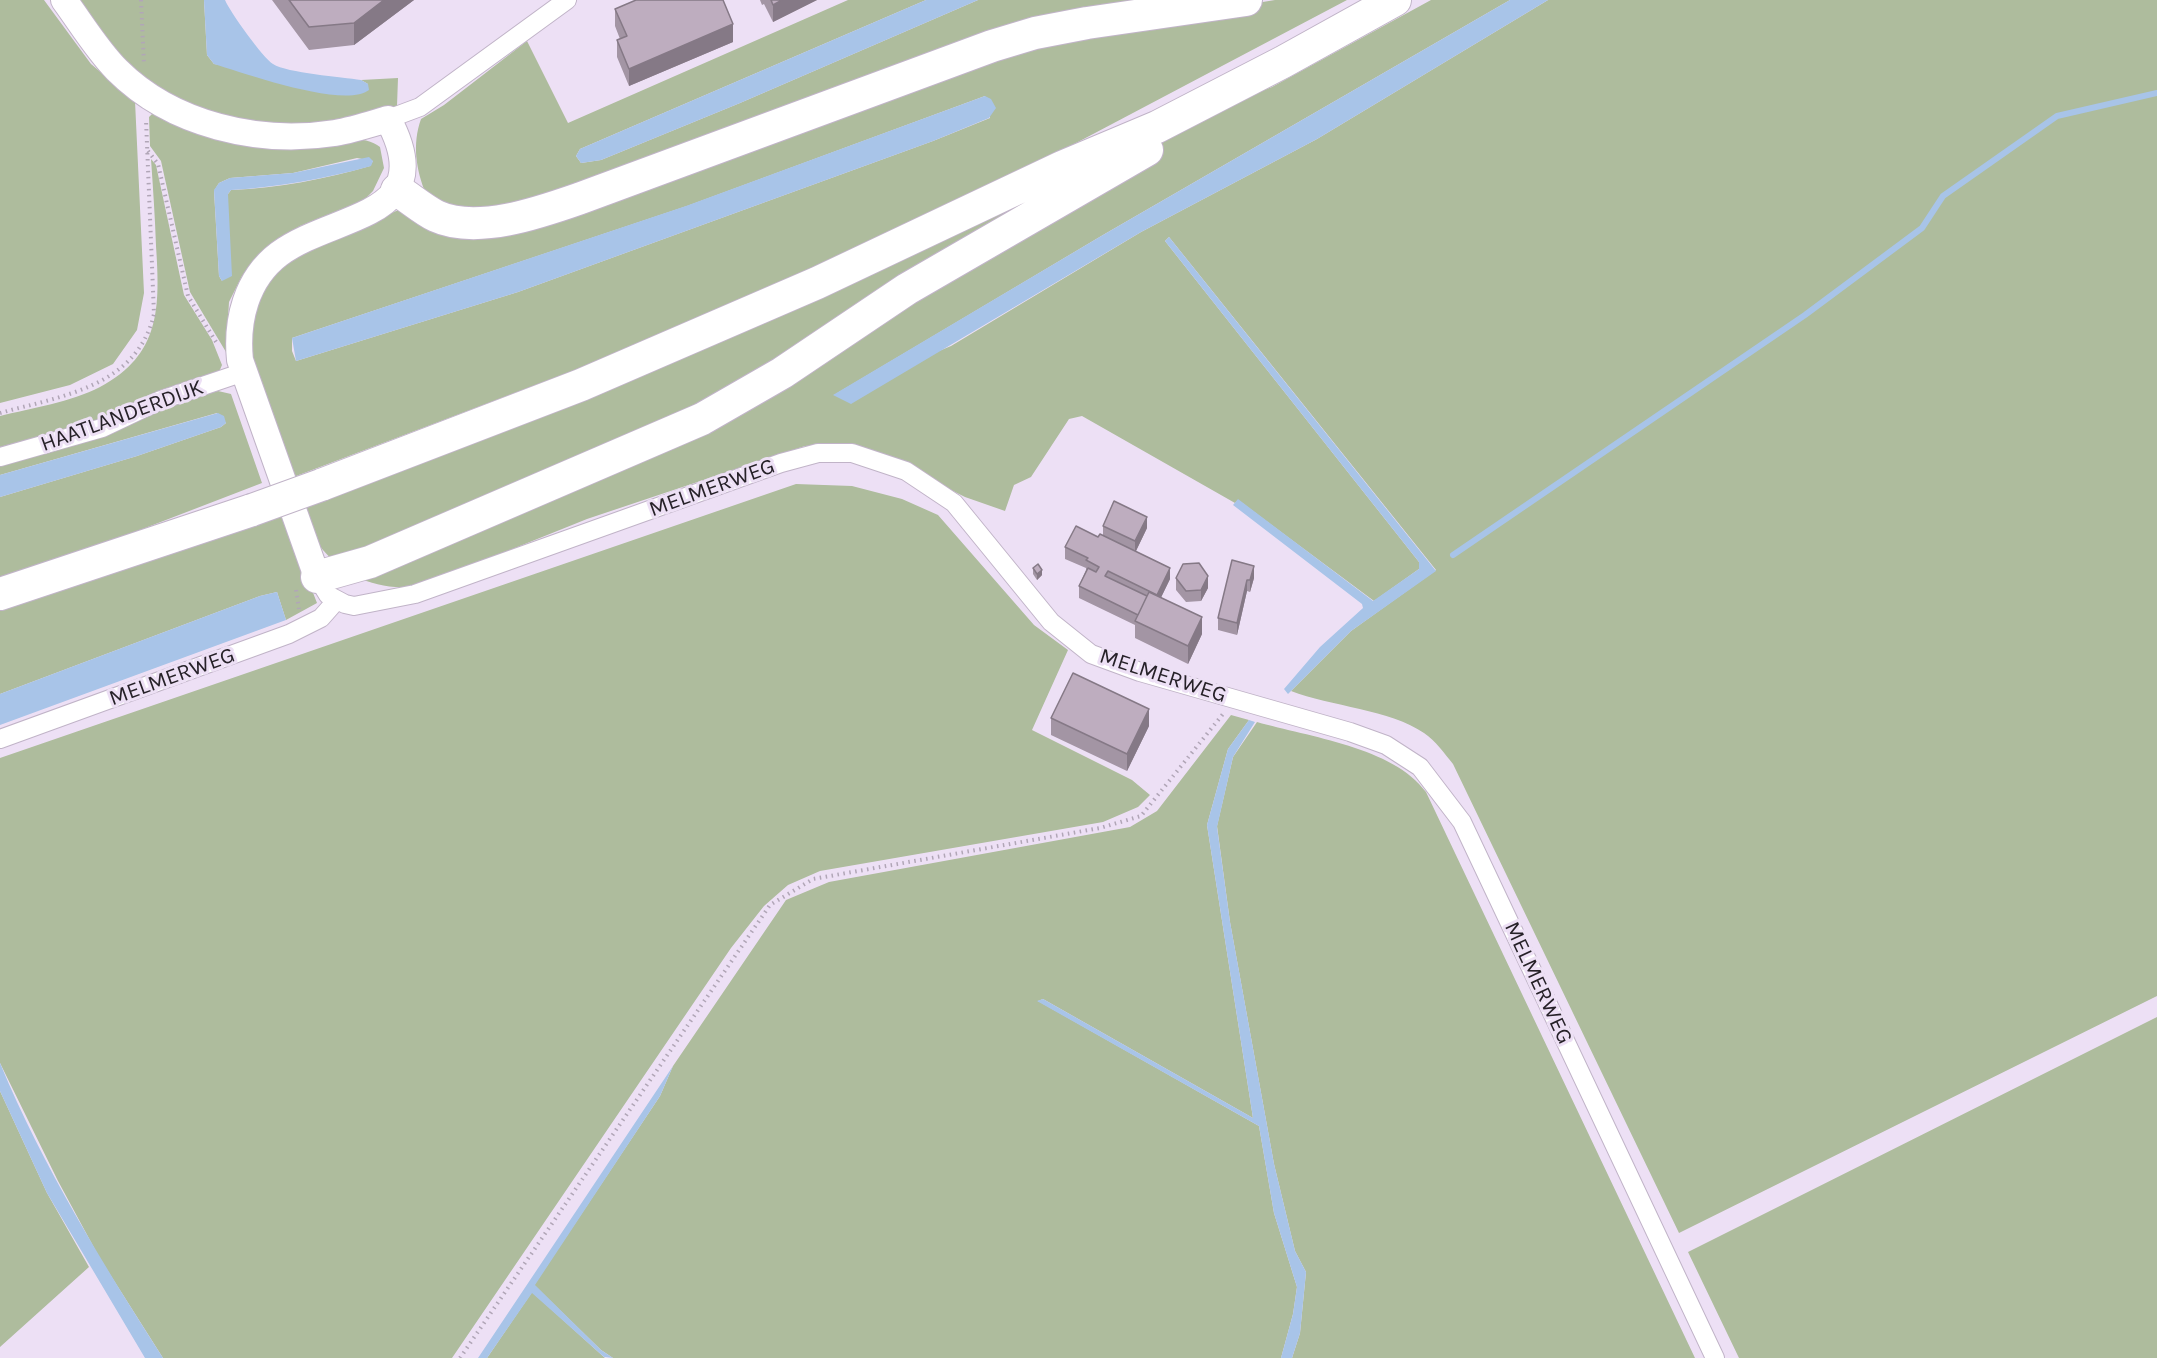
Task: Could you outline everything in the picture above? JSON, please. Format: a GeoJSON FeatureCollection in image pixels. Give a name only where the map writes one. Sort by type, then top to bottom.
{"type":"FeatureCollection","features":[{"type":"Feature","properties":{"kind":"highway"},"geometry":{"type":"LineString","coordinates":[[397,190],[432,213],[453,221],[473,222],[524,216],[581,198],[1003,43],[1087,23],[1246,0]]}},
{"type":"Feature","properties":{"kind":"highway"},"geometry":{"type":"LineString","coordinates":[[1062,167],[1145,115],[1357,0]]}},
{"type":"Feature","properties":{"kind":"highway"},"geometry":{"type":"LineString","coordinates":[[0,594],[321,485],[468,430],[670,347],[827,279],[1062,167],[1157,127],[1283,62],[1395,0]]}},
{"type":"Feature","properties":{"kind":"highway"},"geometry":{"type":"LineString","coordinates":[[317,577],[351,568],[394,552],[658,440],[711,414],[782,373],[953,261],[1263,84],[1283,62]]}},
{"type":"Feature","properties":{"kind":"street"},"geometry":{"type":"LineString","coordinates":[[64,0],[116,69],[145,93],[176,111],[203,122],[259,135],[335,133],[388,119],[420,107],[567,0]]}},
{"type":"Feature","properties":{"kind":"street"},"geometry":{"type":"LineString","coordinates":[[336,601],[321,588],[244,372],[238,341],[239,323],[246,301],[261,273],[287,248],[372,210],[386,202],[397,190],[404,158],[400,142],[388,119]]}},
{"type":"Feature","properties":{"kind":"street","name":"HAATLANDERDIJK"},"geometry":{"type":"LineString","coordinates":[[0,457],[102,428],[161,400],[244,372]]}},
{"type":"Feature","properties":{"kind":"street","name":"MELMERWEG"},"geometry":{"type":"LineString","coordinates":[[0,739],[289,634],[321,618],[336,601],[354,606],[430,590],[781,463],[818,453],[852,453],[906,471],[954,503],[1051,622],[1091,654],[1140,672],[1350,732],[1386,745],[1420,767],[1462,822],[1715,1358]]}},
{"type":"Feature","properties":{"kind":"path"},"geometry":{"type":"LineString","coordinates":[[0,413],[80,391],[108,379],[129,362],[144,341],[154,314],[148,151]]}},
{"type":"Feature","properties":{"kind":"path"},"geometry":{"type":"LineString","coordinates":[[460,1358],[771,905],[813,879],[1100,828],[1141,816],[1234,699]]}},
{"type":"Feature","properties":{"kind":"green space"},"geometry":{"type":"Polygon","coordinates":[[[0,0],[44,0],[91,64],[135,101],[144,293],[137,330],[113,364],[70,385],[0,403],[0,0]]]}},
{"type":"Feature","properties":{"kind":"green space"},"geometry":{"type":"Polygon","coordinates":[[[80,0],[204,0],[207,55],[214,64],[368,84],[361,80],[398,78],[397,106],[363,116],[326,123],[290,125],[253,122],[217,114],[183,101],[151,83],[117,52],[80,0]]]}},
{"type":"Feature","properties":{"kind":"green space"},"geometry":{"type":"Polygon","coordinates":[[[848,0],[926,0],[580,149],[576,156],[581,163],[601,160],[740,103],[978,0],[1191,0],[591,188],[474,216],[426,194],[416,157],[418,128],[421,119],[444,105],[527,41],[568,123],[848,0]]]}},
{"type":"Feature","properties":{"kind":"green space"},"geometry":{"type":"Polygon","coordinates":[[[1275,0],[1347,0],[987,190],[675,332],[291,478],[247,342],[262,285],[292,257],[403,208],[456,230],[1025,41],[1275,0]],[[985,96],[687,206],[292,338],[292,351],[296,361],[518,292],[933,141],[990,118],[985,96]]]}},
{"type":"Feature","properties":{"kind":"green space"},"geometry":{"type":"Polygon","coordinates":[[[1431,0],[1510,0],[1103,235],[834,395],[951,346],[1141,232],[1317,139],[1548,0],[2157,0],[2157,996],[1679,1233],[1453,764],[1440,747],[1424,733],[1410,725],[1291,691],[1351,631],[1436,570],[1169,237],[1165,241],[1419,562],[1419,569],[1374,601],[1238,500],[1235,503],[1082,416],[1069,419],[1031,477],[1014,485],[1005,511],[965,497],[873,451],[847,444],[805,446],[587,519],[423,585],[408,587],[379,585],[352,574],[340,566],[316,541],[301,506],[1176,124],[1272,87],[1431,0]]]}},
{"type":"Feature","properties":{"kind":"green space"},"geometry":{"type":"Polygon","coordinates":[[[155,111],[201,131],[248,143],[282,145],[334,139],[360,139],[380,147],[384,168],[373,191],[364,200],[300,226],[282,237],[242,276],[229,302],[226,352],[190,292],[161,161],[150,146],[149,117],[155,111]],[[357,158],[293,173],[230,178],[219,183],[214,191],[219,276],[222,281],[228,194],[231,190],[319,179],[370,166],[373,161],[357,158]]]}},
{"type":"Feature","properties":{"kind":"green space"},"geometry":{"type":"Polygon","coordinates":[[[151,159],[156,165],[184,295],[212,340],[222,365],[219,372],[101,420],[0,447],[0,416],[64,401],[100,387],[120,374],[135,360],[146,344],[156,309],[158,289],[151,159]]]}},
{"type":"Feature","properties":{"kind":"green space"},"geometry":{"type":"Polygon","coordinates":[[[218,391],[231,394],[262,483],[88,550],[0,579],[0,497],[137,456],[221,427],[226,423],[217,413],[0,475],[0,461],[188,397],[218,391]]]}},
{"type":"Feature","properties":{"kind":"green space"},"geometry":{"type":"Polygon","coordinates":[[[796,484],[852,486],[902,499],[938,515],[1034,625],[1068,650],[1032,730],[1132,780],[1150,795],[1138,807],[1103,822],[820,871],[788,885],[764,906],[731,948],[452,1358],[163,1358],[99,1257],[58,1181],[0,1063],[0,758],[796,484]]]}},
{"type":"Feature","properties":{"kind":"green space"},"geometry":{"type":"Polygon","coordinates":[[[282,513],[317,603],[286,620],[277,592],[260,596],[0,694],[0,610],[282,513]]]}},
{"type":"Feature","properties":{"kind":"green space"},"geometry":{"type":"Polygon","coordinates":[[[1231,715],[1249,720],[1228,749],[1207,825],[1253,1118],[1043,999],[1038,1001],[1259,1126],[1274,1213],[1297,1287],[1293,1314],[1281,1358],[613,1358],[601,1350],[534,1285],[660,1096],[673,1066],[786,900],[829,882],[1130,827],[1157,811],[1231,715]]]}},
{"type":"Feature","properties":{"kind":"green space"},"geometry":{"type":"Polygon","coordinates":[[[1257,722],[1325,739],[1372,754],[1393,764],[1426,792],[1695,1358],[1292,1358],[1300,1333],[1306,1272],[1295,1251],[1274,1164],[1230,922],[1217,826],[1233,757],[1257,722]]]}},
{"type":"Feature","properties":{"kind":"green space"},"geometry":{"type":"Polygon","coordinates":[[[2157,1017],[2157,1358],[1739,1358],[1688,1252],[2157,1017]]]}},
{"type":"Feature","properties":{"kind":"green space"},"geometry":{"type":"Polygon","coordinates":[[[0,1091],[47,1193],[89,1267],[0,1347],[0,1091]]]}},
{"type":"Feature","properties":{"kind":"green space"},"geometry":{"type":"Polygon","coordinates":[[[532,1292],[605,1358],[487,1358],[532,1292]]]}},
{"type":"Feature","properties":{"kind":"water"},"geometry":{"type":"Polygon","coordinates":[[[204,0],[225,0],[247,34],[273,64],[302,72],[361,80],[368,84],[369,90],[356,95],[338,95],[293,88],[214,64],[207,55],[204,0]]]}},
{"type":"Feature","properties":{"kind":"water"},"geometry":{"type":"Polygon","coordinates":[[[926,0],[978,0],[740,103],[601,160],[581,163],[576,156],[580,149],[926,0]]]}},
{"type":"Feature","properties":{"kind":"water"},"geometry":{"type":"Polygon","coordinates":[[[1510,0],[1548,0],[1317,139],[1141,232],[851,404],[833,395],[1103,235],[1510,0]]]}},
{"type":"Feature","properties":{"kind":"water"},"geometry":{"type":"Polygon","coordinates":[[[985,96],[991,99],[996,108],[989,118],[933,141],[518,292],[296,361],[292,338],[686,206],[985,96]]]}},
{"type":"Feature","properties":{"kind":"water"},"geometry":{"type":"Polygon","coordinates":[[[369,157],[373,161],[371,166],[336,175],[284,185],[231,190],[228,194],[232,276],[222,281],[219,276],[214,190],[219,183],[230,178],[293,173],[369,157]]]}},
{"type":"Feature","properties":{"kind":"water"},"geometry":{"type":"Polygon","coordinates":[[[1169,237],[1436,571],[1351,631],[1288,694],[1284,689],[1320,647],[1363,608],[1362,604],[1233,505],[1238,499],[1373,601],[1419,569],[1419,562],[1165,241],[1169,237]]]}},
{"type":"Feature","properties":{"kind":"water"},"geometry":{"type":"Polygon","coordinates":[[[218,413],[224,416],[226,423],[221,427],[137,456],[0,497],[0,475],[218,413]]]}},
{"type":"Feature","properties":{"kind":"water"},"geometry":{"type":"Polygon","coordinates":[[[277,592],[286,620],[0,725],[0,694],[260,596],[277,592]]]}},
{"type":"Feature","properties":{"kind":"water"},"geometry":{"type":"Polygon","coordinates":[[[1249,720],[1255,722],[1233,757],[1217,827],[1230,922],[1274,1164],[1295,1251],[1306,1272],[1300,1333],[1292,1358],[1281,1358],[1293,1314],[1297,1287],[1274,1213],[1259,1126],[1037,1001],[1043,999],[1253,1118],[1207,825],[1228,749],[1249,720]]]}},
{"type":"Feature","properties":{"kind":"water"},"geometry":{"type":"Polygon","coordinates":[[[0,1063],[35,1140],[75,1214],[163,1358],[145,1358],[47,1193],[0,1091],[0,1063]]]}},
{"type":"Feature","properties":{"kind":"water"},"geometry":{"type":"Polygon","coordinates":[[[673,1066],[660,1096],[535,1285],[601,1350],[613,1358],[604,1357],[532,1293],[487,1358],[478,1358],[673,1066]]]}},
{"type":"Feature","properties":{"kind":"building"},"geometry":{"type":"Polygon","coordinates":[[[289,0],[384,0],[354,23],[309,27],[289,0]]]}},
{"type":"Feature","properties":{"kind":"building"},"geometry":{"type":"Polygon","coordinates":[[[636,0],[723,0],[733,24],[629,69],[617,40],[627,36],[615,9],[636,0]]]}},
{"type":"Feature","properties":{"kind":"building"},"geometry":{"type":"Polygon","coordinates":[[[771,0],[782,0],[773,5],[771,0]]]}},
{"type":"Feature","properties":{"kind":"building"},"geometry":{"type":"Polygon","coordinates":[[[1114,501],[1147,517],[1135,541],[1103,526],[1114,501]]]}},
{"type":"Feature","properties":{"kind":"building"},"geometry":{"type":"Polygon","coordinates":[[[1076,526],[1098,537],[1100,534],[1170,568],[1157,595],[1108,571],[1105,576],[1147,596],[1138,615],[1079,586],[1088,568],[1096,572],[1099,567],[1086,560],[1088,558],[1065,547],[1076,526]]]}},
{"type":"Feature","properties":{"kind":"building"},"geometry":{"type":"Polygon","coordinates":[[[1232,560],[1254,566],[1250,580],[1247,580],[1237,623],[1218,618],[1232,560]]]}},
{"type":"Feature","properties":{"kind":"building"},"geometry":{"type":"Polygon","coordinates":[[[1199,563],[1208,576],[1201,590],[1186,591],[1176,578],[1183,564],[1199,563]]]}},
{"type":"Feature","properties":{"kind":"building"},"geometry":{"type":"Polygon","coordinates":[[[1038,564],[1042,570],[1037,574],[1033,568],[1038,564]]]}},
{"type":"Feature","properties":{"kind":"building"},"geometry":{"type":"Polygon","coordinates":[[[1149,592],[1202,617],[1188,646],[1135,621],[1149,592]]]}},
{"type":"Feature","properties":{"kind":"building"},"geometry":{"type":"Polygon","coordinates":[[[1073,673],[1149,709],[1127,754],[1051,718],[1073,673]]]}},
{"type":"Feature","properties":{"kind":"waterway"},"geometry":{"type":"LineString","coordinates":[[1453,555],[1805,315],[1922,228],[1943,196],[2057,116],[2157,93]]}}]}
